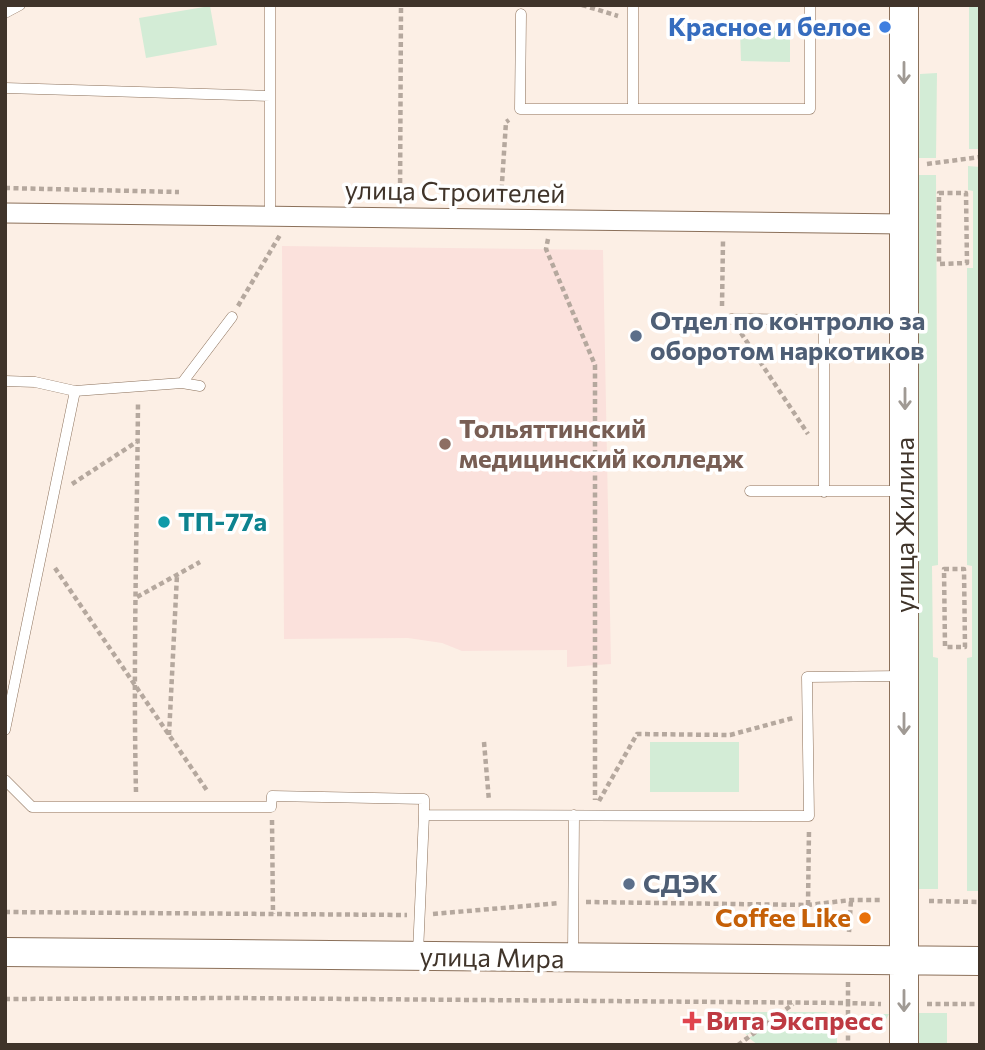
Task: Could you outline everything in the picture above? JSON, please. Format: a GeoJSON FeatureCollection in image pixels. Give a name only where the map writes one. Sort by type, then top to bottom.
{"type":"FeatureCollection","features":[{"type":"Feature","properties":{"kind":"main road","name":"улица Жилина"},"geometry":{"type":"LineString","coordinates":[[904,5],[904,1045]]}},
{"type":"Feature","properties":{"kind":"main road","name":"улица Мира"},"geometry":{"type":"LineString","coordinates":[[5,952],[980,961]]}},
{"type":"Feature","properties":{"kind":"street","name":"улица Строителей"},"geometry":{"type":"LineString","coordinates":[[5,213],[904,224]]}},
{"type":"Feature","properties":{"kind":"lane"},"geometry":{"type":"LineString","coordinates":[[5,13],[20,5]]}},
{"type":"Feature","properties":{"kind":"lane"},"geometry":{"type":"LineString","coordinates":[[270,5],[270,216]]}},
{"type":"Feature","properties":{"kind":"lane"},"geometry":{"type":"LineString","coordinates":[[633,5],[633,109]]}},
{"type":"Feature","properties":{"kind":"lane"},"geometry":{"type":"LineString","coordinates":[[521,14],[520,109],[810,109],[810,5]]}},
{"type":"Feature","properties":{"kind":"lane"},"geometry":{"type":"LineString","coordinates":[[5,88],[270,96]]}},
{"type":"Feature","properties":{"kind":"lane"},"geometry":{"type":"LineString","coordinates":[[182,383],[232,317]]}},
{"type":"Feature","properties":{"kind":"lane"},"geometry":{"type":"LineString","coordinates":[[731,319],[824,320],[824,492]]}},
{"type":"Feature","properties":{"kind":"lane"},"geometry":{"type":"LineString","coordinates":[[5,382],[35,382],[75,391],[182,383],[200,386]]}},
{"type":"Feature","properties":{"kind":"lane"},"geometry":{"type":"LineString","coordinates":[[5,730],[75,391]]}},
{"type":"Feature","properties":{"kind":"lane"},"geometry":{"type":"LineString","coordinates":[[750,491],[905,491]]}},
{"type":"Feature","properties":{"kind":"lane"},"geometry":{"type":"LineString","coordinates":[[424,815],[809,816],[807,677],[904,676]]}},
{"type":"Feature","properties":{"kind":"lane"},"geometry":{"type":"LineString","coordinates":[[5,779],[32,807],[271,807],[272,796],[424,799],[418,957]]}},
{"type":"Feature","properties":{"kind":"lane"},"geometry":{"type":"LineString","coordinates":[[573,958],[574,815]]}},
{"type":"Feature","properties":{"kind":"path"},"geometry":{"type":"LineString","coordinates":[[400,218],[401,5]]}},
{"type":"Feature","properties":{"kind":"path"},"geometry":{"type":"LineString","coordinates":[[582,5],[633,21]]}},
{"type":"Feature","properties":{"kind":"path"},"geometry":{"type":"LineString","coordinates":[[501,198],[506,122],[520,109]]}},
{"type":"Feature","properties":{"kind":"path"},"geometry":{"type":"LineString","coordinates":[[903,166],[980,157]]}},
{"type":"Feature","properties":{"kind":"path"},"geometry":{"type":"LineString","coordinates":[[939,193],[966,193],[967,263],[939,264],[939,193]]}},
{"type":"Feature","properties":{"kind":"path"},"geometry":{"type":"LineString","coordinates":[[232,317],[280,234]]}},
{"type":"Feature","properties":{"kind":"path"},"geometry":{"type":"LineString","coordinates":[[535,238],[548,239],[546,249],[595,365],[595,808],[636,734],[730,735],[808,714]]}},
{"type":"Feature","properties":{"kind":"path"},"geometry":{"type":"LineString","coordinates":[[710,241],[737,241]]}},
{"type":"Feature","properties":{"kind":"path"},"geometry":{"type":"LineString","coordinates":[[723,241],[722,306],[824,458]]}},
{"type":"Feature","properties":{"kind":"path"},"geometry":{"type":"LineString","coordinates":[[136,807],[134,682],[138,386]]}},
{"type":"Feature","properties":{"kind":"path"},"geometry":{"type":"LineString","coordinates":[[54,496],[138,441]]}},
{"type":"Feature","properties":{"kind":"path"},"geometry":{"type":"LineString","coordinates":[[43,550],[219,807]]}},
{"type":"Feature","properties":{"kind":"path"},"geometry":{"type":"LineString","coordinates":[[137,597],[200,562]]}},
{"type":"Feature","properties":{"kind":"path"},"geometry":{"type":"LineString","coordinates":[[944,569],[964,569],[965,647],[945,647],[944,569]]}},
{"type":"Feature","properties":{"kind":"path"},"geometry":{"type":"LineString","coordinates":[[169,735],[177,575]]}},
{"type":"Feature","properties":{"kind":"path"},"geometry":{"type":"LineString","coordinates":[[484,742],[490,815]]}},
{"type":"Feature","properties":{"kind":"path"},"geometry":{"type":"LineString","coordinates":[[271,807],[273,914]]}},
{"type":"Feature","properties":{"kind":"path"},"geometry":{"type":"LineString","coordinates":[[808,905],[809,816]]}},
{"type":"Feature","properties":{"kind":"path"},"geometry":{"type":"LineString","coordinates":[[5,912],[419,916],[573,901],[808,905],[882,900],[882,886]]}},
{"type":"Feature","properties":{"kind":"path"},"geometry":{"type":"LineString","coordinates":[[849,932],[851,900]]}},
{"type":"Feature","properties":{"kind":"path"},"geometry":{"type":"LineString","coordinates":[[848,1045],[849,973]]}},
{"type":"Feature","properties":{"kind":"path"},"geometry":{"type":"LineString","coordinates":[[5,999],[233,998],[889,1005]]}},
{"type":"Feature","properties":{"kind":"path"},"geometry":{"type":"LineString","coordinates":[[738,1045],[794,1003]]}},
{"type":"Feature","properties":{"kind":"path"},"geometry":{"type":"LineString","coordinates":[[916,1004],[980,1004]]}},
{"type":"Feature","properties":{"kind":"shaded area","name":"Тольяттинский медицинский колледж"},"geometry":{"type":"Polygon","coordinates":[[[282,246],[603,250],[611,664],[567,667],[567,650],[462,651],[442,643],[408,638],[284,639],[282,246]]]}},
{"type":"Feature","properties":{"kind":"green space"},"geometry":{"type":"Polygon","coordinates":[[[969,5],[980,5],[980,149],[969,149],[969,5]]]}},
{"type":"Feature","properties":{"kind":"green space"},"geometry":{"type":"Polygon","coordinates":[[[210,6],[217,45],[146,58],[139,18],[210,6]]]}},
{"type":"Feature","properties":{"kind":"green space"},"geometry":{"type":"Polygon","coordinates":[[[740,31],[790,31],[790,62],[741,61],[740,31]]]}},
{"type":"Feature","properties":{"kind":"green space"},"geometry":{"type":"Polygon","coordinates":[[[937,73],[936,158],[919,158],[920,74],[937,73]]]}},
{"type":"Feature","properties":{"kind":"green space"},"geometry":{"type":"Polygon","coordinates":[[[968,166],[980,167],[980,891],[967,891],[967,658],[972,657],[972,566],[967,565],[967,268],[973,268],[973,191],[968,190],[968,166]]]}},
{"type":"Feature","properties":{"kind":"green space"},"geometry":{"type":"Polygon","coordinates":[[[917,175],[936,175],[938,565],[932,566],[933,657],[938,658],[938,889],[919,889],[917,175]]]}},
{"type":"Feature","properties":{"kind":"green space"},"geometry":{"type":"Polygon","coordinates":[[[650,742],[739,742],[739,792],[650,792],[650,742]]]}},
{"type":"Feature","properties":{"kind":"green space"},"geometry":{"type":"Polygon","coordinates":[[[718,1012],[779,1012],[747,1035],[718,1012]]]}},
{"type":"Feature","properties":{"kind":"green space"},"geometry":{"type":"Polygon","coordinates":[[[784,1012],[826,1012],[837,1019],[837,1045],[758,1045],[749,1038],[784,1012]]]}},
{"type":"Feature","properties":{"kind":"green space"},"geometry":{"type":"Polygon","coordinates":[[[918,1013],[947,1013],[947,1045],[918,1045],[918,1013]]]}},
{"type":"Feature","properties":{"kind":"green space"},"geometry":{"type":"Polygon","coordinates":[[[866,1014],[889,1014],[883,1023],[875,1028],[855,1030],[855,1025],[866,1014]]]}},
{"type":"Feature","properties":{"kind":"place","name":"Красное и белое"},"geometry":{"type":"Point","coordinates":[885,27]}},
{"type":"Feature","properties":{"kind":"place","name":"Отдел по контролю за оборотом наркотиков"},"geometry":{"type":"Point","coordinates":[636,336]}},
{"type":"Feature","properties":{"kind":"place","name":"Тольяттинский медицинский колледж"},"geometry":{"type":"Point","coordinates":[445,444]}},
{"type":"Feature","properties":{"kind":"place","name":"ТП-77а"},"geometry":{"type":"Point","coordinates":[164,522]}},
{"type":"Feature","properties":{"kind":"place","name":"СДЭК"},"geometry":{"type":"Point","coordinates":[629,884]}},
{"type":"Feature","properties":{"kind":"place","name":"Coffee Like"},"geometry":{"type":"Point","coordinates":[865,918]}},
{"type":"Feature","properties":{"kind":"place","name":"Вита Экспресс"},"geometry":{"type":"Point","coordinates":[692,1021]}}]}
